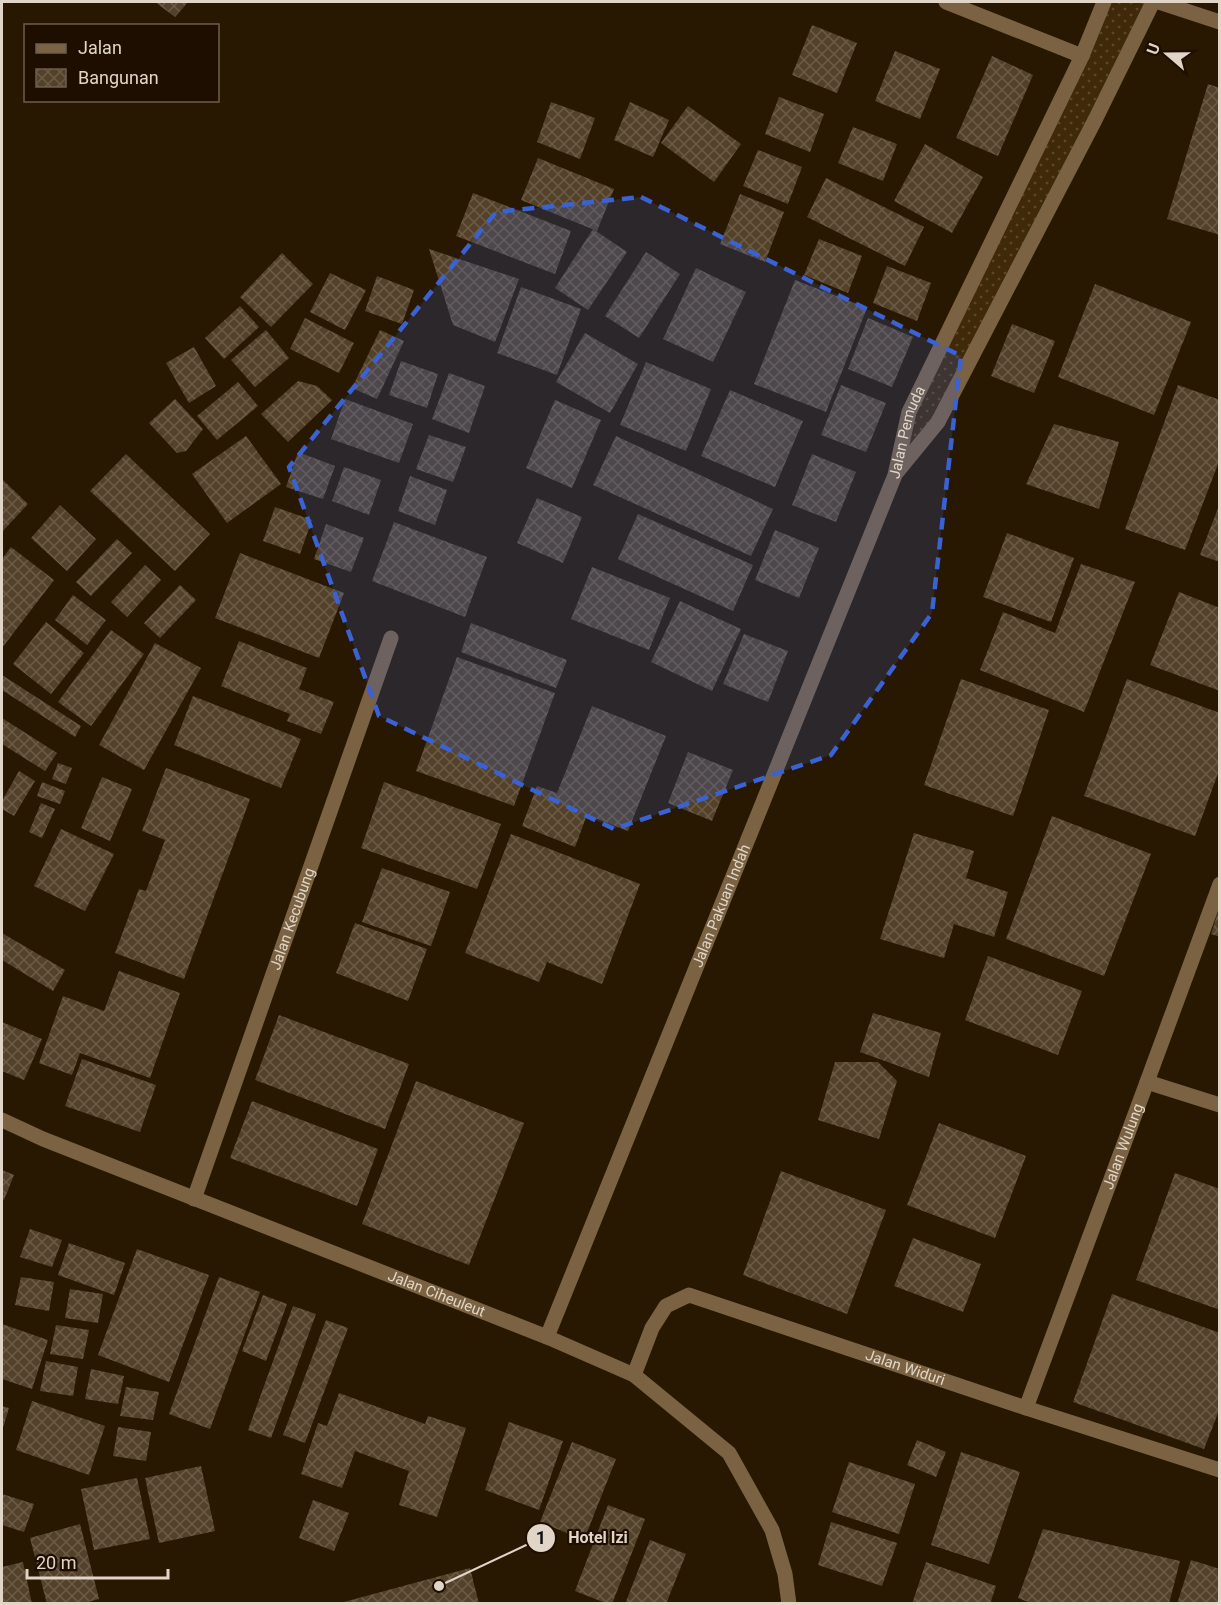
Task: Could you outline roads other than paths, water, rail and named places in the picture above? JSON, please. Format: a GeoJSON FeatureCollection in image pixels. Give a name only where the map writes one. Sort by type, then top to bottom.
{"type":"FeatureCollection","features":[{"type":"Feature","properties":{"kind":"street"},"geometry":{"type":"LineString","coordinates":[[946,2],[1082,56]]}},
{"type":"Feature","properties":{"kind":"street","name":"Jalan Pemuda"},"geometry":{"type":"LineString","coordinates":[[895,475],[909,412],[1082,56],[1104,2]]}},
{"type":"Feature","properties":{"kind":"street","name":"Jalan Pemuda"},"geometry":{"type":"LineString","coordinates":[[895,475],[938,422],[1095,120],[1153,2]]}},
{"type":"Feature","properties":{"kind":"street"},"geometry":{"type":"LineString","coordinates":[[1159,2],[1220,22]]}},
{"type":"Feature","properties":{"kind":"street","name":"Jalan Pakuan Indah"},"geometry":{"type":"LineString","coordinates":[[547,1337],[895,475]]}},
{"type":"Feature","properties":{"kind":"street","name":"Jalan Kecubung"},"geometry":{"type":"LineString","coordinates":[[194,1199],[391,638]]}},
{"type":"Feature","properties":{"kind":"street","name":"Jalan Wulung"},"geometry":{"type":"LineString","coordinates":[[1026,1408],[1220,884]]}},
{"type":"Feature","properties":{"kind":"street"},"geometry":{"type":"LineString","coordinates":[[1147,1083],[1220,1105]]}},
{"type":"Feature","properties":{"kind":"street","name":"Jalan Ciheuleut"},"geometry":{"type":"LineString","coordinates":[[2,1120],[43,1139],[547,1337],[634,1375],[729,1454],[772,1530],[785,1574],[789,1604]]}},
{"type":"Feature","properties":{"kind":"street","name":"Jalan Widuri"},"geometry":{"type":"LineString","coordinates":[[634,1375],[652,1328],[666,1306],[689,1295],[1026,1408],[1220,1470]]}},
{"type":"Feature","properties":{"kind":"place","name":"Hotel Izi"},"geometry":{"type":"Point","coordinates":[439,1586]}}]}
